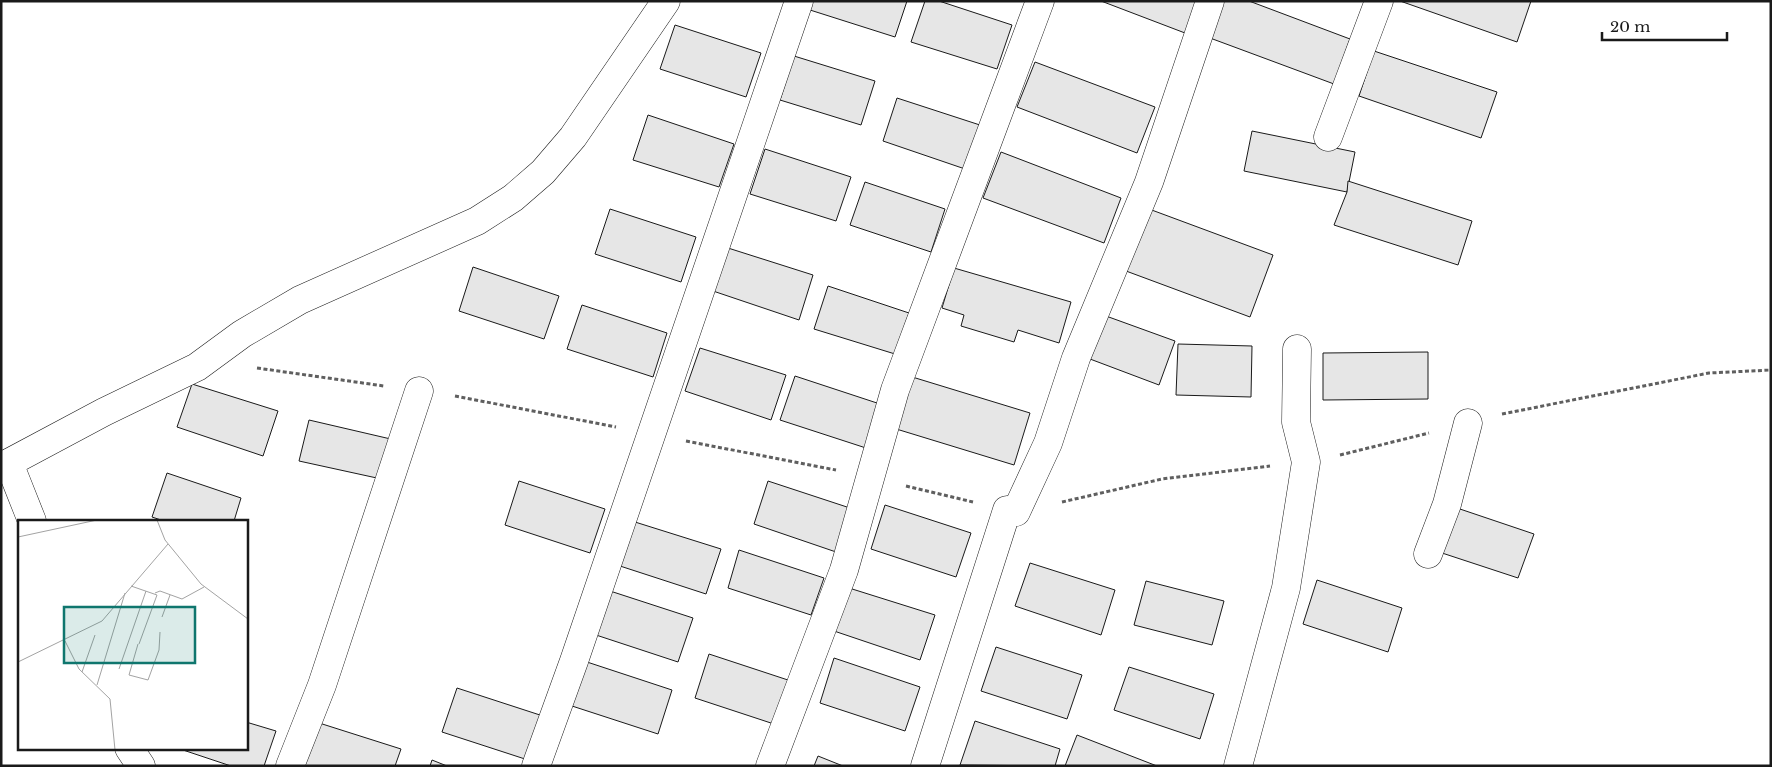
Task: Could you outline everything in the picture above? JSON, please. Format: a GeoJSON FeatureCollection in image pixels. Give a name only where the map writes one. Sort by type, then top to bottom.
{"type":"FeatureCollection","features":[{"type":"Feature","properties":{"kind":"street"},"geometry":{"type":"LineString","coordinates":[[32,520],[5,465],[207,361],[242,334],[300,300],[477,221],[514,198],[543,172],[572,137],[666,1]]}},
{"type":"Feature","properties":{"kind":"street"},"geometry":{"type":"LineString","coordinates":[[536,766],[574,661],[798,1]]}},
{"type":"Feature","properties":{"kind":"street"},"geometry":{"type":"LineString","coordinates":[[770,766],[844,570],[895,390],[1040,1]]}},
{"type":"Feature","properties":{"kind":"street"},"geometry":{"type":"LineString","coordinates":[[926,766],[1012,511],[1048,443],[1076,358],[1149,182],[1210,1]]}},
{"type":"Feature","properties":{"kind":"street"},"geometry":{"type":"LineString","coordinates":[[1328,137],[1379,1]]}},
{"type":"Feature","properties":{"kind":"street"},"geometry":{"type":"LineString","coordinates":[[1238,766],[1286,588],[1306,462],[1296,422],[1297,349]]}},
{"type":"Feature","properties":{"kind":"street"},"geometry":{"type":"LineString","coordinates":[[290,766],[322,685],[419,391]]}},
{"type":"Feature","properties":{"kind":"street"},"geometry":{"type":"LineString","coordinates":[[1428,554],[1447,504],[1468,423]]}},
{"type":"Feature","properties":{"kind":"street"},"geometry":{"type":"LineString","coordinates":[[130,750],[141,766]]}},
{"type":"Feature","properties":{"kind":"path"},"geometry":{"type":"LineString","coordinates":[[207,361],[419,391],[650,434],[870,477],[1012,511],[1162,479],[1306,462],[1530,407],[1709,373],[1771,370]]}},
{"type":"Feature","properties":{"kind":"building"},"geometry":{"type":"Polygon","coordinates":[[[813,1],[907,1],[895,37],[810,10],[813,1]]]}},
{"type":"Feature","properties":{"kind":"building"},"geometry":{"type":"Polygon","coordinates":[[[925,1],[939,1],[1012,25],[997,69],[911,42],[925,1]]]}},
{"type":"Feature","properties":{"kind":"building"},"geometry":{"type":"Polygon","coordinates":[[[1101,1],[1196,1],[1185,33],[1101,1]]]}},
{"type":"Feature","properties":{"kind":"building"},"geometry":{"type":"Polygon","coordinates":[[[1224,1],[1249,1],[1350,39],[1334,84],[1210,38],[1224,1]]]}},
{"type":"Feature","properties":{"kind":"building"},"geometry":{"type":"Polygon","coordinates":[[[1400,1],[1531,1],[1517,42],[1400,1]]]}},
{"type":"Feature","properties":{"kind":"building"},"geometry":{"type":"Polygon","coordinates":[[[675,25],[761,53],[746,97],[660,69],[675,25]]]}},
{"type":"Feature","properties":{"kind":"building"},"geometry":{"type":"Polygon","coordinates":[[[1374,51],[1497,92],[1481,138],[1359,96],[1374,51]]]}},
{"type":"Feature","properties":{"kind":"building"},"geometry":{"type":"Polygon","coordinates":[[[794,56],[875,81],[861,125],[780,100],[794,56]]]}},
{"type":"Feature","properties":{"kind":"building"},"geometry":{"type":"Polygon","coordinates":[[[1035,62],[1155,107],[1137,153],[1017,107],[1035,62]]]}},
{"type":"Feature","properties":{"kind":"building"},"geometry":{"type":"Polygon","coordinates":[[[897,98],[983,126],[968,170],[883,141],[897,98]]]}},
{"type":"Feature","properties":{"kind":"building"},"geometry":{"type":"Polygon","coordinates":[[[648,115],[734,144],[719,187],[633,160],[648,115]]]}},
{"type":"Feature","properties":{"kind":"building"},"geometry":{"type":"Polygon","coordinates":[[[1252,131],[1355,152],[1347,192],[1244,171],[1252,131]]]}},
{"type":"Feature","properties":{"kind":"building"},"geometry":{"type":"Polygon","coordinates":[[[765,149],[851,177],[836,221],[750,194],[765,149]]]}},
{"type":"Feature","properties":{"kind":"building"},"geometry":{"type":"Polygon","coordinates":[[[1001,152],[1121,198],[1104,243],[983,198],[1001,152]]]}},
{"type":"Feature","properties":{"kind":"building"},"geometry":{"type":"Polygon","coordinates":[[[1348,181],[1472,221],[1458,265],[1334,225],[1347,192],[1348,181]]]}},
{"type":"Feature","properties":{"kind":"building"},"geometry":{"type":"Polygon","coordinates":[[[865,182],[945,209],[931,252],[850,225],[865,182]]]}},
{"type":"Feature","properties":{"kind":"building"},"geometry":{"type":"Polygon","coordinates":[[[610,209],[696,237],[681,282],[595,254],[610,209]]]}},
{"type":"Feature","properties":{"kind":"building"},"geometry":{"type":"Polygon","coordinates":[[[1149,209],[1273,255],[1250,317],[1126,271],[1149,209]]]}},
{"type":"Feature","properties":{"kind":"building"},"geometry":{"type":"Polygon","coordinates":[[[728,248],[813,275],[799,320],[713,291],[728,248]]]}},
{"type":"Feature","properties":{"kind":"building"},"geometry":{"type":"Polygon","coordinates":[[[473,267],[559,296],[544,339],[459,311],[473,267]]]}},
{"type":"Feature","properties":{"kind":"building"},"geometry":{"type":"Polygon","coordinates":[[[954,268],[1071,302],[1059,343],[1018,330],[1014,342],[961,326],[964,315],[942,308],[954,268]]]}},
{"type":"Feature","properties":{"kind":"building"},"geometry":{"type":"Polygon","coordinates":[[[828,286],[909,313],[895,354],[814,329],[828,286]]]}},
{"type":"Feature","properties":{"kind":"building"},"geometry":{"type":"Polygon","coordinates":[[[582,305],[667,333],[653,377],[567,349],[582,305]]]}},
{"type":"Feature","properties":{"kind":"building"},"geometry":{"type":"Polygon","coordinates":[[[1106,316],[1175,341],[1159,385],[1090,359],[1106,316]]]}},
{"type":"Feature","properties":{"kind":"building"},"geometry":{"type":"Polygon","coordinates":[[[1178,344],[1252,346],[1251,397],[1176,395],[1178,344]]]}},
{"type":"Feature","properties":{"kind":"building"},"geometry":{"type":"Polygon","coordinates":[[[700,348],[786,375],[771,420],[685,391],[700,348]]]}},
{"type":"Feature","properties":{"kind":"building"},"geometry":{"type":"Polygon","coordinates":[[[1428,352],[1428,399],[1323,400],[1323,353],[1428,352]]]}},
{"type":"Feature","properties":{"kind":"building"},"geometry":{"type":"Polygon","coordinates":[[[795,376],[880,404],[866,448],[780,420],[795,376]]]}},
{"type":"Feature","properties":{"kind":"building"},"geometry":{"type":"Polygon","coordinates":[[[909,376],[1030,413],[1014,465],[893,428],[909,376]]]}},
{"type":"Feature","properties":{"kind":"building"},"geometry":{"type":"Polygon","coordinates":[[[192,384],[278,411],[263,456],[177,427],[192,384]]]}},
{"type":"Feature","properties":{"kind":"building"},"geometry":{"type":"Polygon","coordinates":[[[309,420],[395,440],[386,480],[299,461],[309,420]]]}},
{"type":"Feature","properties":{"kind":"building"},"geometry":{"type":"Polygon","coordinates":[[[167,473],[241,498],[234,520],[161,520],[152,517],[167,473]]]}},
{"type":"Feature","properties":{"kind":"building"},"geometry":{"type":"Polygon","coordinates":[[[519,481],[605,509],[590,553],[505,525],[519,481]]]}},
{"type":"Feature","properties":{"kind":"building"},"geometry":{"type":"Polygon","coordinates":[[[768,481],[853,509],[839,553],[754,524],[768,481]]]}},
{"type":"Feature","properties":{"kind":"building"},"geometry":{"type":"Polygon","coordinates":[[[885,505],[971,533],[956,577],[871,549],[885,505]]]}},
{"type":"Feature","properties":{"kind":"building"},"geometry":{"type":"Polygon","coordinates":[[[1454,507],[1534,534],[1518,578],[1439,552],[1454,507]]]}},
{"type":"Feature","properties":{"kind":"building"},"geometry":{"type":"Polygon","coordinates":[[[635,522],[721,549],[706,594],[620,566],[635,522]]]}},
{"type":"Feature","properties":{"kind":"building"},"geometry":{"type":"Polygon","coordinates":[[[739,550],[824,578],[811,615],[728,588],[739,550]]]}},
{"type":"Feature","properties":{"kind":"building"},"geometry":{"type":"Polygon","coordinates":[[[1030,563],[1115,590],[1101,635],[1015,606],[1030,563]]]}},
{"type":"Feature","properties":{"kind":"building"},"geometry":{"type":"Polygon","coordinates":[[[1317,580],[1402,608],[1388,652],[1303,624],[1317,580]]]}},
{"type":"Feature","properties":{"kind":"building"},"geometry":{"type":"Polygon","coordinates":[[[1146,581],[1224,601],[1212,645],[1134,625],[1146,581]]]}},
{"type":"Feature","properties":{"kind":"building"},"geometry":{"type":"Polygon","coordinates":[[[849,588],[935,615],[920,660],[834,631],[849,588]]]}},
{"type":"Feature","properties":{"kind":"building"},"geometry":{"type":"Polygon","coordinates":[[[607,590],[693,618],[678,662],[593,634],[607,590]]]}},
{"type":"Feature","properties":{"kind":"building"},"geometry":{"type":"Polygon","coordinates":[[[996,647],[1082,675],[1067,719],[981,691],[996,647]]]}},
{"type":"Feature","properties":{"kind":"building"},"geometry":{"type":"Polygon","coordinates":[[[709,654],[794,682],[780,726],[695,698],[709,654]]]}},
{"type":"Feature","properties":{"kind":"building"},"geometry":{"type":"Polygon","coordinates":[[[834,658],[920,687],[905,731],[820,703],[834,658]]]}},
{"type":"Feature","properties":{"kind":"building"},"geometry":{"type":"Polygon","coordinates":[[[587,662],[672,690],[658,734],[572,706],[587,662]]]}},
{"type":"Feature","properties":{"kind":"building"},"geometry":{"type":"Polygon","coordinates":[[[1129,667],[1214,694],[1200,739],[1114,710],[1129,667]]]}},
{"type":"Feature","properties":{"kind":"building"},"geometry":{"type":"Polygon","coordinates":[[[457,688],[543,716],[528,760],[442,732],[457,688]]]}},
{"type":"Feature","properties":{"kind":"building"},"geometry":{"type":"Polygon","coordinates":[[[975,721],[1060,749],[1055,766],[960,765],[975,721]]]}},
{"type":"Feature","properties":{"kind":"building"},"geometry":{"type":"Polygon","coordinates":[[[316,722],[401,749],[395,766],[303,766],[316,722]]]}},
{"type":"Feature","properties":{"kind":"building"},"geometry":{"type":"Polygon","coordinates":[[[248,723],[276,731],[264,766],[231,766],[183,750],[248,750],[248,723]]]}},
{"type":"Feature","properties":{"kind":"building"},"geometry":{"type":"Polygon","coordinates":[[[1077,735],[1157,766],[1065,766],[1077,735]]]}},
{"type":"Feature","properties":{"kind":"building"},"geometry":{"type":"Polygon","coordinates":[[[818,756],[843,766],[814,766],[818,756]]]}},
{"type":"Feature","properties":{"kind":"building"},"geometry":{"type":"Polygon","coordinates":[[[432,760],[447,766],[430,766],[432,760]]]}}]}
